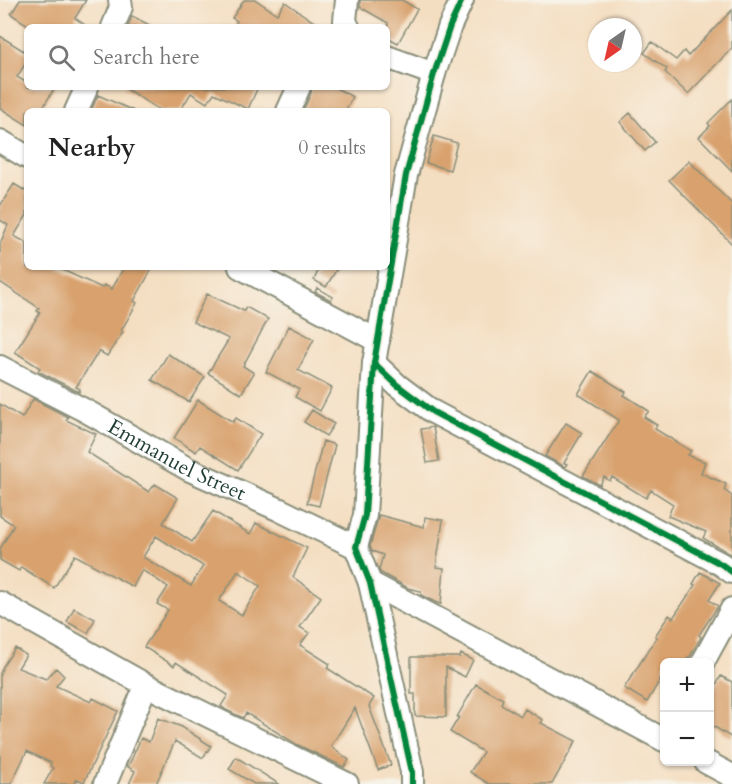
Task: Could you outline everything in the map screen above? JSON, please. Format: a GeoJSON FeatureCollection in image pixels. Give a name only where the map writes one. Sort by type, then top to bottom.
{"type":"FeatureCollection","features":[{"type":"Feature","properties":{"kind":"street"},"geometry":{"type":"LineString","coordinates":[[114,24],[121,7],[120,0]]}},
{"type":"Feature","properties":{"kind":"street"},"geometry":{"type":"LineString","coordinates":[[346,24],[347,0]]}},
{"type":"Feature","properties":{"kind":"street"},"geometry":{"type":"LineString","coordinates":[[390,269],[406,175],[434,74],[450,26],[462,0]]}},
{"type":"Feature","properties":{"kind":"street"},"geometry":{"type":"LineString","coordinates":[[390,58],[434,74]]}},
{"type":"Feature","properties":{"kind":"street"},"geometry":{"type":"LineString","coordinates":[[77,108],[86,90]]}},
{"type":"Feature","properties":{"kind":"street"},"geometry":{"type":"LineString","coordinates":[[289,108],[298,90]]}},
{"type":"Feature","properties":{"kind":"street"},"geometry":{"type":"LineString","coordinates":[[0,141],[24,155]]}},
{"type":"Feature","properties":{"kind":"street"},"geometry":{"type":"LineString","coordinates":[[245,270],[376,352],[397,385],[433,411],[721,564],[732,572]]}},
{"type":"Feature","properties":{"kind":"street"},"geometry":{"type":"LineString","coordinates":[[390,270],[376,352],[364,515],[356,547],[369,583],[412,772],[412,784]]}},
{"type":"Feature","properties":{"kind":"street","name":"Emmanuel Street"},"geometry":{"type":"LineString","coordinates":[[0,367],[86,411],[188,469],[356,547]]}},
{"type":"Feature","properties":{"kind":"street"},"geometry":{"type":"LineString","coordinates":[[369,583],[660,735]]}},
{"type":"Feature","properties":{"kind":"street"},"geometry":{"type":"LineString","coordinates":[[0,603],[146,685],[347,784]]}},
{"type":"Feature","properties":{"kind":"street"},"geometry":{"type":"LineString","coordinates":[[706,658],[732,609]]}},
{"type":"Feature","properties":{"kind":"street"},"geometry":{"type":"LineString","coordinates":[[105,784],[146,685]]}},
{"type":"Feature","properties":{"kind":"street"},"geometry":{"type":"LineString","coordinates":[[713,766],[732,776]]}},
{"type":"Feature","properties":{"kind":"building"},"geometry":{"type":"Polygon","coordinates":[[[20,0],[86,0],[75,18],[84,24],[26,24],[11,14],[20,0]]]}},
{"type":"Feature","properties":{"kind":"building"},"geometry":{"type":"Polygon","coordinates":[[[244,0],[256,0],[277,14],[285,2],[317,24],[236,24],[237,21],[232,18],[244,0]]]}},
{"type":"Feature","properties":{"kind":"building"},"geometry":{"type":"Polygon","coordinates":[[[360,0],[402,0],[417,9],[398,43],[390,39],[390,24],[360,7],[360,0]]]}},
{"type":"Feature","properties":{"kind":"building"},"geometry":{"type":"Polygon","coordinates":[[[732,10],[732,48],[688,94],[665,72],[667,69],[644,53],[652,42],[676,60],[684,51],[688,56],[732,10]]]}},
{"type":"Feature","properties":{"kind":"building"},"geometry":{"type":"Polygon","coordinates":[[[132,16],[147,24],[129,24],[132,16]]]}},
{"type":"Feature","properties":{"kind":"building"},"geometry":{"type":"Polygon","coordinates":[[[0,36],[24,51],[24,66],[17,77],[24,81],[24,90],[53,90],[43,108],[24,108],[24,123],[0,108],[0,36]]]}},
{"type":"Feature","properties":{"kind":"building"},"geometry":{"type":"Polygon","coordinates":[[[128,90],[257,90],[248,108],[214,93],[207,103],[191,93],[182,108],[156,108],[128,90]]]}},
{"type":"Feature","properties":{"kind":"building"},"geometry":{"type":"Polygon","coordinates":[[[312,90],[340,90],[353,97],[347,108],[304,108],[312,90]]]}},
{"type":"Feature","properties":{"kind":"building"},"geometry":{"type":"Polygon","coordinates":[[[98,95],[127,108],[92,108],[98,95]]]}},
{"type":"Feature","properties":{"kind":"building"},"geometry":{"type":"Polygon","coordinates":[[[732,99],[732,171],[699,137],[710,126],[708,123],[732,99]]]}},
{"type":"Feature","properties":{"kind":"building"},"geometry":{"type":"Polygon","coordinates":[[[630,113],[655,142],[645,151],[620,122],[630,113]]]}},
{"type":"Feature","properties":{"kind":"building"},"geometry":{"type":"Polygon","coordinates":[[[434,136],[457,143],[450,170],[426,163],[434,136]]]}},
{"type":"Feature","properties":{"kind":"building"},"geometry":{"type":"Polygon","coordinates":[[[689,161],[732,204],[732,244],[669,180],[689,161]]]}},
{"type":"Feature","properties":{"kind":"building"},"geometry":{"type":"Polygon","coordinates":[[[14,184],[24,190],[24,220],[14,236],[24,241],[24,270],[63,270],[102,288],[104,285],[112,289],[122,270],[151,270],[134,301],[137,303],[121,331],[123,332],[107,356],[99,351],[76,387],[80,389],[79,392],[38,371],[40,368],[15,352],[40,313],[37,311],[39,308],[0,282],[0,244],[8,225],[0,220],[0,206],[14,184]]]}},
{"type":"Feature","properties":{"kind":"building"},"geometry":{"type":"Polygon","coordinates":[[[319,270],[336,270],[326,287],[314,280],[319,270]]]}},
{"type":"Feature","properties":{"kind":"building"},"geometry":{"type":"Polygon","coordinates":[[[317,288],[333,297],[331,300],[315,292],[317,288]]]}},
{"type":"Feature","properties":{"kind":"building"},"geometry":{"type":"Polygon","coordinates":[[[207,294],[244,311],[246,307],[268,319],[243,366],[254,373],[241,394],[208,373],[229,339],[193,322],[207,294]]]}},
{"type":"Feature","properties":{"kind":"building"},"geometry":{"type":"Polygon","coordinates":[[[289,326],[314,339],[298,370],[332,388],[320,411],[295,397],[299,389],[266,372],[289,326]]]}},
{"type":"Feature","properties":{"kind":"building"},"geometry":{"type":"Polygon","coordinates":[[[168,354],[205,377],[189,402],[152,380],[168,354]]]}},
{"type":"Feature","properties":{"kind":"building"},"geometry":{"type":"Polygon","coordinates":[[[592,371],[626,392],[624,395],[649,411],[644,417],[657,425],[655,429],[691,451],[688,455],[705,462],[701,473],[726,484],[724,490],[732,496],[732,555],[703,538],[706,532],[668,516],[673,504],[651,490],[646,498],[612,477],[610,481],[604,477],[600,485],[583,476],[619,420],[578,394],[592,371]]]}},
{"type":"Feature","properties":{"kind":"building"},"geometry":{"type":"Polygon","coordinates":[[[33,399],[68,417],[66,420],[96,434],[87,452],[149,492],[155,484],[178,498],[163,523],[192,542],[213,511],[250,534],[256,523],[307,548],[293,577],[321,597],[300,627],[309,633],[300,645],[330,664],[327,668],[374,698],[369,706],[391,765],[378,770],[355,708],[331,746],[349,760],[344,767],[296,744],[246,713],[243,718],[226,710],[221,706],[228,695],[176,662],[174,666],[144,647],[168,610],[157,604],[168,587],[142,570],[133,587],[75,555],[54,588],[21,567],[19,571],[0,560],[0,549],[14,525],[0,516],[0,404],[22,418],[33,399]],[[156,536],[143,557],[191,586],[203,566],[156,536]],[[238,571],[219,601],[242,615],[260,586],[238,571]]]}},
{"type":"Feature","properties":{"kind":"building"},"geometry":{"type":"Polygon","coordinates":[[[198,400],[233,422],[236,418],[261,434],[238,470],[200,446],[196,452],[174,438],[198,400]]]}},
{"type":"Feature","properties":{"kind":"building"},"geometry":{"type":"Polygon","coordinates":[[[312,410],[334,424],[326,436],[304,422],[312,410]]]}},
{"type":"Feature","properties":{"kind":"building"},"geometry":{"type":"Polygon","coordinates":[[[566,423],[582,433],[564,463],[567,464],[565,467],[545,456],[566,423]]]}},
{"type":"Feature","properties":{"kind":"building"},"geometry":{"type":"Polygon","coordinates":[[[433,427],[439,461],[427,463],[421,429],[433,427]]]}},
{"type":"Feature","properties":{"kind":"building"},"geometry":{"type":"Polygon","coordinates":[[[323,441],[335,445],[319,506],[307,503],[323,441]]]}},
{"type":"Feature","properties":{"kind":"building"},"geometry":{"type":"Polygon","coordinates":[[[379,515],[424,527],[425,517],[443,520],[436,567],[444,568],[441,604],[421,595],[421,591],[408,588],[381,573],[379,570],[383,555],[372,551],[370,546],[379,515]]]}},
{"type":"Feature","properties":{"kind":"building"},"geometry":{"type":"Polygon","coordinates":[[[700,572],[720,583],[709,600],[718,606],[699,635],[701,637],[689,658],[660,658],[660,680],[647,702],[624,688],[657,637],[655,636],[669,615],[673,618],[695,585],[693,584],[700,572]]]}},
{"type":"Feature","properties":{"kind":"building"},"geometry":{"type":"Polygon","coordinates":[[[74,608],[95,619],[88,633],[67,622],[74,608]]]}},
{"type":"Feature","properties":{"kind":"building"},"geometry":{"type":"Polygon","coordinates":[[[15,648],[26,655],[18,668],[46,679],[56,668],[64,676],[56,686],[91,702],[93,698],[118,711],[84,782],[77,779],[74,784],[44,784],[53,768],[50,766],[51,763],[27,751],[11,784],[0,784],[0,674],[15,648]]]}},
{"type":"Feature","properties":{"kind":"building"},"geometry":{"type":"Polygon","coordinates":[[[461,654],[473,660],[465,677],[446,667],[446,717],[415,716],[415,694],[411,694],[411,657],[460,657],[461,654]]]}},
{"type":"Feature","properties":{"kind":"building"},"geometry":{"type":"Polygon","coordinates":[[[721,676],[732,682],[732,738],[714,727],[714,688],[721,676]]]}},
{"type":"Feature","properties":{"kind":"building"},"geometry":{"type":"Polygon","coordinates":[[[476,684],[503,699],[501,704],[521,716],[525,709],[543,720],[541,723],[576,741],[552,784],[489,784],[470,772],[483,752],[450,732],[476,684]]]}},
{"type":"Feature","properties":{"kind":"building"},"geometry":{"type":"Polygon","coordinates":[[[158,718],[182,727],[211,746],[203,758],[175,741],[156,784],[129,784],[135,771],[128,767],[141,738],[149,742],[158,718]]]}},
{"type":"Feature","properties":{"kind":"building"},"geometry":{"type":"Polygon","coordinates":[[[236,757],[279,784],[254,784],[229,769],[236,757]]]}},
{"type":"Feature","properties":{"kind":"cycle path"},"geometry":{"type":"LineString","coordinates":[[390,269],[406,175],[434,74],[450,26],[462,0]]}},
{"type":"Feature","properties":{"kind":"cycle path"},"geometry":{"type":"LineString","coordinates":[[390,270],[374,363],[365,515],[356,547],[370,583],[412,772],[412,784]]}},
{"type":"Feature","properties":{"kind":"cycle path"},"geometry":{"type":"LineString","coordinates":[[374,363],[397,385],[433,412],[721,564],[732,572]]}}]}
